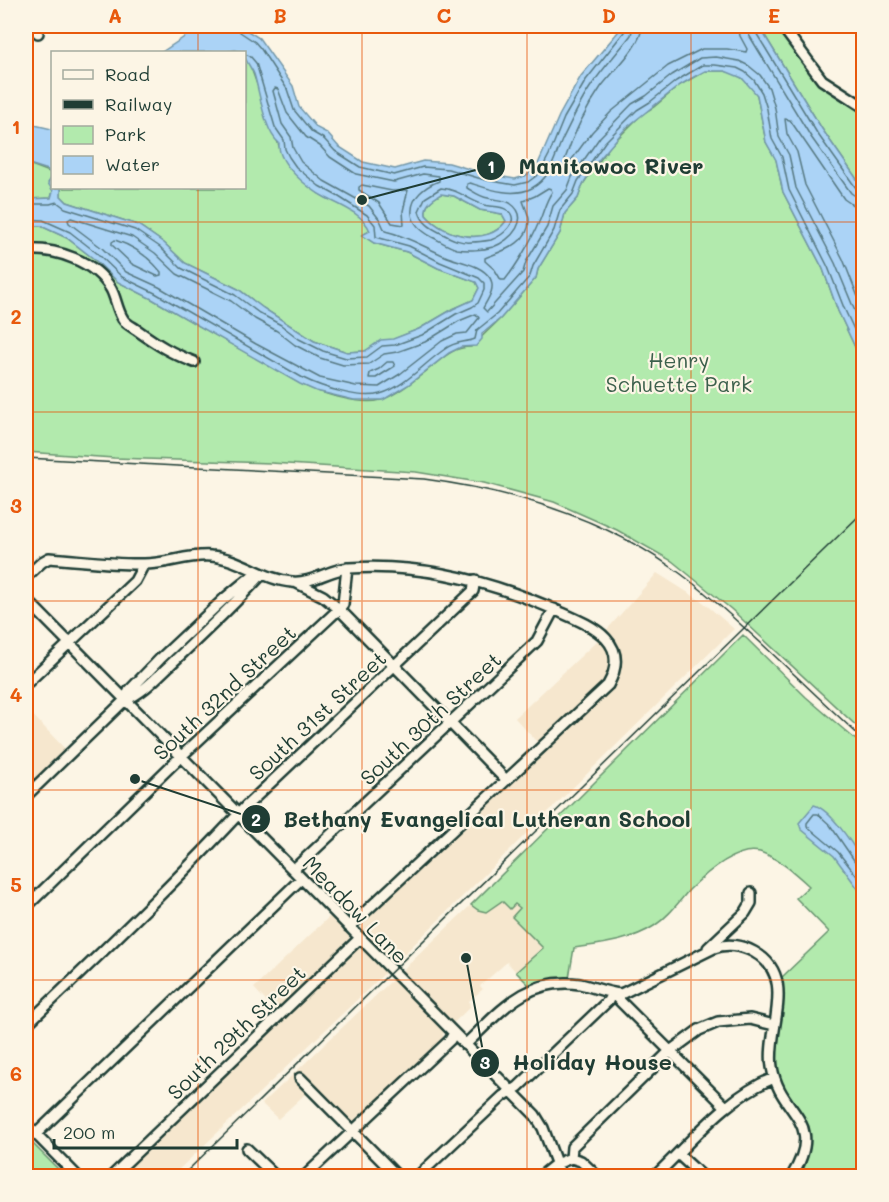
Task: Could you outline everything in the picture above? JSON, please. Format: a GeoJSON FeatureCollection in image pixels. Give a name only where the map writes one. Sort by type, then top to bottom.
{"type":"FeatureCollection","features":[{"type":"Feature","properties":{"kind":"street"},"geometry":{"type":"LineString","coordinates":[[782,26],[822,80],[864,107]]}},
{"type":"Feature","properties":{"kind":"street"},"geometry":{"type":"LineString","coordinates":[[26,250],[43,250],[68,256],[87,264],[102,275],[111,289],[123,320],[166,351],[194,362]]}},
{"type":"Feature","properties":{"kind":"street"},"geometry":{"type":"LineString","coordinates":[[26,577],[49,558],[144,564],[212,556],[237,561],[277,581],[296,583],[313,579],[329,571],[347,568],[411,570],[475,580],[503,588],[554,609],[598,631],[608,639],[615,657],[614,674],[608,685],[349,927]]}},
{"type":"Feature","properties":{"kind":"street"},"geometry":{"type":"LineString","coordinates":[[26,684],[135,581],[144,564]]}},
{"type":"Feature","properties":{"kind":"street"},"geometry":{"type":"LineString","coordinates":[[339,609],[343,604],[347,568]]}},
{"type":"Feature","properties":{"kind":"street"},"geometry":{"type":"LineString","coordinates":[[26,796],[124,700],[129,691],[160,659],[224,599],[260,573]]}},
{"type":"Feature","properties":{"kind":"street","name":"South 31st Street"},"geometry":{"type":"LineString","coordinates":[[26,1025],[152,903],[238,814],[473,591],[475,580]]}},
{"type":"Feature","properties":{"kind":"street"},"geometry":{"type":"LineString","coordinates":[[296,583],[323,596],[339,609],[506,780]]}},
{"type":"Feature","properties":{"kind":"street","name":"Meadow Lane"},"geometry":{"type":"LineString","coordinates":[[26,599],[535,1115],[543,1128],[561,1176]]}},
{"type":"Feature","properties":{"kind":"street","name":"South 32nd Street"},"geometry":{"type":"LineString","coordinates":[[26,908],[181,757],[339,609]]}},
{"type":"Feature","properties":{"kind":"street","name":"South 30th Street"},"geometry":{"type":"LineString","coordinates":[[293,870],[537,641],[554,609]]}},
{"type":"Feature","properties":{"kind":"street"},"geometry":{"type":"LineString","coordinates":[[36,1134],[301,879]]}},
{"type":"Feature","properties":{"kind":"street"},"geometry":{"type":"LineString","coordinates":[[702,953],[745,913],[751,903],[751,893]]}},
{"type":"Feature","properties":{"kind":"street"},"geometry":{"type":"LineString","coordinates":[[733,924],[733,935],[740,946]]}},
{"type":"Feature","properties":{"kind":"street","name":"South 29th Street"},"geometry":{"type":"LineString","coordinates":[[112,1176],[360,938]]}},
{"type":"Feature","properties":{"kind":"street"},"geometry":{"type":"LineString","coordinates":[[465,1045],[510,1003],[535,988],[562,983],[621,994],[719,946],[740,946],[758,954],[773,971],[779,988],[771,1050],[774,1078],[798,1116],[804,1133],[804,1151],[792,1176]]}},
{"type":"Feature","properties":{"kind":"street"},"geometry":{"type":"LineString","coordinates":[[612,993],[726,1107]]}},
{"type":"Feature","properties":{"kind":"street"},"geometry":{"type":"LineString","coordinates":[[418,1176],[502,1096],[512,1092],[608,1001],[612,993]]}},
{"type":"Feature","properties":{"kind":"street"},"geometry":{"type":"LineString","coordinates":[[570,1158],[572,1147],[669,1052],[699,1030],[718,1022],[750,1019],[774,1024]]}},
{"type":"Feature","properties":{"kind":"street"},"geometry":{"type":"LineString","coordinates":[[305,1176],[454,1033]]}},
{"type":"Feature","properties":{"kind":"street"},"geometry":{"type":"LineString","coordinates":[[300,1078],[397,1176]]}},
{"type":"Feature","properties":{"kind":"street"},"geometry":{"type":"LineString","coordinates":[[655,1176],[726,1107],[751,1088],[774,1078]]}},
{"type":"Feature","properties":{"kind":"street"},"geometry":{"type":"LineString","coordinates":[[26,1124],[77,1176]]}},
{"type":"Feature","properties":{"kind":"street"},"geometry":{"type":"LineString","coordinates":[[248,1149],[275,1176]]}},
{"type":"Feature","properties":{"kind":"street"},"geometry":{"type":"LineString","coordinates":[[678,1154],[702,1176]]}},
{"type":"Feature","properties":{"kind":"street"},"geometry":{"type":"LineString","coordinates":[[541,1176],[556,1164],[570,1158],[581,1161],[597,1176]]}},
{"type":"Feature","properties":{"kind":"shaded area"},"geometry":{"type":"Polygon","coordinates":[[[657,573],[703,602],[734,629],[394,964],[362,932],[360,926],[362,923],[545,751],[515,718],[597,641],[657,573]]]}},
{"type":"Feature","properties":{"kind":"shaded area"},"geometry":{"type":"Polygon","coordinates":[[[26,708],[66,750],[26,789],[26,708]]]}},
{"type":"Feature","properties":{"kind":"shaded area"},"geometry":{"type":"Polygon","coordinates":[[[502,901],[515,903],[520,909],[512,917],[543,948],[516,972],[507,962],[480,986],[483,989],[469,1001],[470,1007],[443,1033],[443,1038],[353,1124],[314,1086],[278,1119],[262,1104],[471,905],[478,910],[502,901]]]}},
{"type":"Feature","properties":{"kind":"shaded area"},"geometry":{"type":"Polygon","coordinates":[[[330,916],[349,936],[350,941],[309,980],[315,987],[358,948],[363,950],[385,973],[172,1176],[121,1176],[283,1020],[254,988],[330,916]]]}},
{"type":"Feature","properties":{"kind":"green space"},"geometry":{"type":"Polygon","coordinates":[[[759,26],[777,26],[815,79],[863,113],[863,193],[861,185],[822,129],[759,26]]]}},
{"type":"Feature","properties":{"kind":"green space"},"geometry":{"type":"Polygon","coordinates":[[[246,59],[284,160],[295,174],[318,193],[348,208],[361,218],[370,231],[362,235],[374,243],[407,252],[438,268],[476,282],[479,288],[473,300],[419,329],[365,351],[347,352],[314,341],[238,289],[185,263],[164,243],[138,225],[67,202],[61,196],[61,189],[246,189],[246,59]]]}},
{"type":"Feature","properties":{"kind":"green space","name":"Henry Schuette Park"},"geometry":{"type":"Polygon","coordinates":[[[705,71],[725,71],[736,74],[750,84],[757,95],[766,142],[776,159],[783,192],[823,269],[838,311],[863,364],[863,732],[731,609],[672,561],[617,530],[554,502],[484,483],[416,472],[26,452],[26,225],[41,226],[67,238],[118,282],[301,384],[329,395],[351,400],[381,400],[409,384],[451,352],[471,347],[501,318],[536,278],[538,269],[560,233],[565,213],[578,198],[583,184],[610,146],[642,114],[680,85],[705,71]]]}},
{"type":"Feature","properties":{"kind":"green space"},"geometry":{"type":"Polygon","coordinates":[[[26,163],[51,173],[53,191],[51,198],[29,199],[26,197],[26,163]]]}},
{"type":"Feature","properties":{"kind":"green space"},"geometry":{"type":"Polygon","coordinates":[[[441,194],[454,196],[480,210],[502,214],[506,221],[498,229],[478,236],[466,236],[444,229],[426,215],[428,205],[441,194]]]}},
{"type":"Feature","properties":{"kind":"green space"},"geometry":{"type":"Polygon","coordinates":[[[743,635],[806,697],[863,746],[863,1176],[800,1176],[808,1157],[809,1141],[806,1127],[777,1074],[774,1057],[781,999],[780,979],[829,932],[796,898],[809,886],[780,862],[760,852],[751,851],[731,857],[703,877],[654,926],[626,938],[574,948],[569,978],[529,985],[516,972],[543,948],[512,917],[520,908],[515,904],[510,909],[502,901],[486,912],[471,905],[743,635]]]}},
{"type":"Feature","properties":{"kind":"green space"},"geometry":{"type":"Polygon","coordinates":[[[26,1137],[65,1176],[26,1176],[26,1137]]]}},
{"type":"Feature","properties":{"kind":"water"},"geometry":{"type":"Polygon","coordinates":[[[201,26],[240,26],[259,38],[293,86],[299,107],[317,128],[327,133],[338,146],[363,162],[395,169],[423,161],[449,163],[486,174],[515,179],[534,170],[581,76],[623,26],[759,26],[864,193],[863,364],[838,311],[823,269],[783,192],[776,160],[766,142],[757,95],[742,78],[725,71],[705,71],[680,85],[626,128],[596,163],[583,184],[578,198],[565,213],[560,233],[538,269],[536,278],[501,318],[482,334],[482,339],[476,346],[461,347],[449,353],[408,385],[383,400],[354,400],[316,391],[300,384],[118,282],[67,238],[41,226],[26,225],[26,197],[29,199],[51,198],[52,189],[61,189],[61,196],[67,202],[138,225],[164,243],[185,263],[238,289],[314,341],[347,352],[365,351],[381,340],[393,339],[419,329],[473,300],[479,288],[476,282],[438,268],[407,252],[374,243],[362,235],[370,231],[357,215],[319,194],[295,175],[283,159],[279,143],[270,130],[254,74],[246,61],[246,51],[164,51],[201,26]],[[441,194],[430,202],[426,208],[426,215],[444,229],[466,236],[488,234],[498,229],[506,221],[502,214],[480,210],[454,196],[441,194]]]}},
{"type":"Feature","properties":{"kind":"water"},"geometry":{"type":"Polygon","coordinates":[[[26,123],[51,129],[51,174],[48,170],[26,163],[26,123]]]}},
{"type":"Feature","properties":{"kind":"water"},"geometry":{"type":"Polygon","coordinates":[[[814,805],[834,820],[861,859],[863,891],[859,890],[834,856],[801,829],[799,823],[814,805]]]}},
{"type":"Feature","properties":{"kind":"railway"},"geometry":{"type":"LineString","coordinates":[[26,458],[424,479],[490,491],[555,509],[617,535],[686,577],[761,643],[864,740]]}},
{"type":"Feature","properties":{"kind":"railway"},"geometry":{"type":"LineString","coordinates":[[182,1176],[864,511]]}},
{"type":"Feature","properties":{"kind":"place","name":"Manitowoc River"},"geometry":{"type":"Point","coordinates":[362,200]}},
{"type":"Feature","properties":{"kind":"place","name":"Bethany Evangelical Lutheran School"},"geometry":{"type":"Point","coordinates":[135,779]}},
{"type":"Feature","properties":{"kind":"place","name":"Holiday House"},"geometry":{"type":"Point","coordinates":[466,958]}}]}
